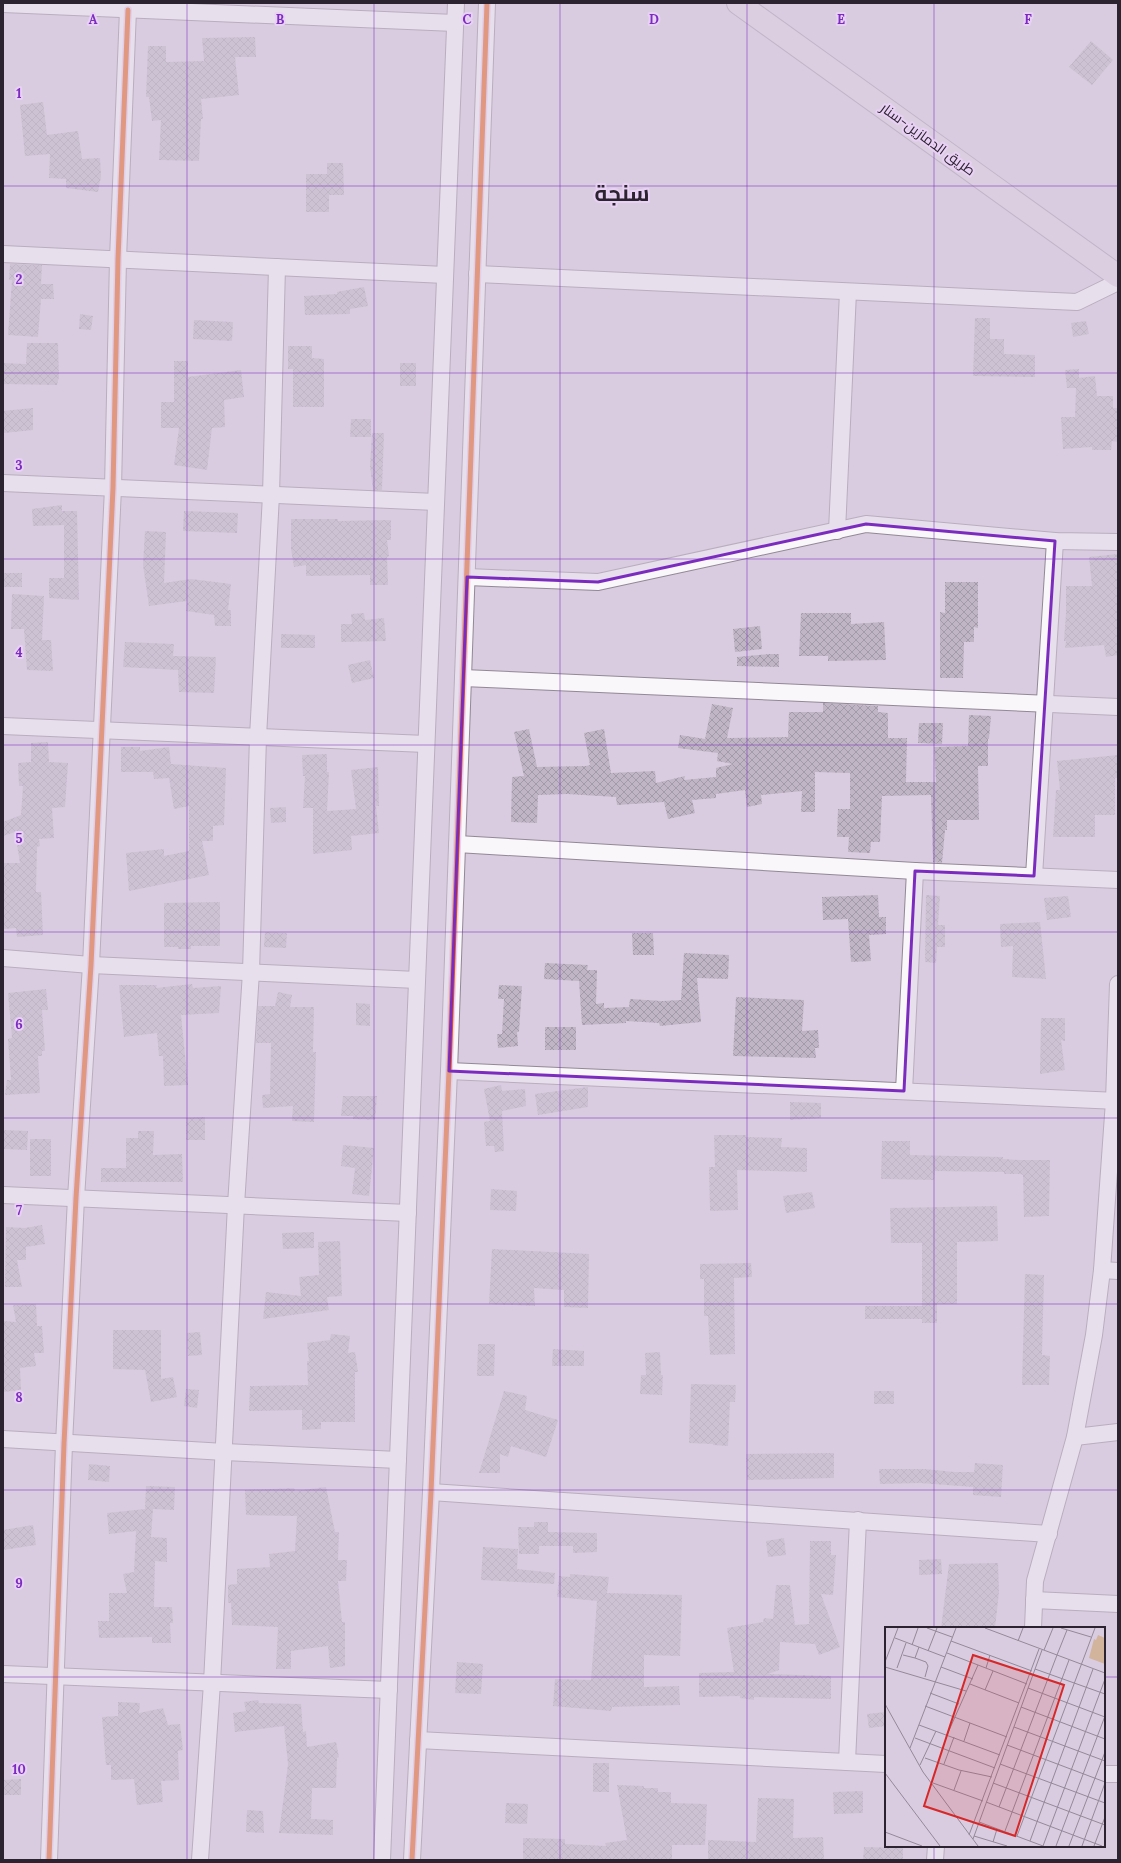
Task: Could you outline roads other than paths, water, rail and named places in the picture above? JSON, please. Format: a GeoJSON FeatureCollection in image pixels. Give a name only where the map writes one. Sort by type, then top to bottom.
{"type":"FeatureCollection","features":[{"type":"Feature","properties":{"kind":"highway","name":"طريق الدمازين-سنار"},"geometry":{"type":"LineString","coordinates":[[738,3],[1118,276]]}},
{"type":"Feature","properties":{"kind":"street"},"geometry":{"type":"LineString","coordinates":[[382,1860],[456,3]]}},
{"type":"Feature","properties":{"kind":"street"},"geometry":{"type":"LineString","coordinates":[[412,1860],[431,1492],[449,1071],[487,3]]}},
{"type":"Feature","properties":{"kind":"street"},"geometry":{"type":"LineString","coordinates":[[3,4],[128,10],[220,8],[455,23]]}},
{"type":"Feature","properties":{"kind":"street"},"geometry":{"type":"LineString","coordinates":[[49,1860],[57,1676],[64,1444],[76,1198],[91,965],[113,488],[118,259],[128,10]]}},
{"type":"Feature","properties":{"kind":"street"},"geometry":{"type":"LineString","coordinates":[[3,254],[445,275]]}},
{"type":"Feature","properties":{"kind":"street"},"geometry":{"type":"LineString","coordinates":[[200,1860],[212,1683],[225,1452],[236,1205],[251,972],[258,737],[271,495],[277,267]]}},
{"type":"Feature","properties":{"kind":"street"},"geometry":{"type":"LineString","coordinates":[[477,274],[1077,302],[1118,282]]}},
{"type":"Feature","properties":{"kind":"street"},"geometry":{"type":"LineString","coordinates":[[837,531],[848,292]]}},
{"type":"Feature","properties":{"kind":"street"},"geometry":{"type":"LineString","coordinates":[[3,483],[436,502]]}},
{"type":"Feature","properties":{"kind":"street"},"geometry":{"type":"LineString","coordinates":[[467,577],[598,582],[866,524],[1055,541],[1118,542]]}},
{"type":"Feature","properties":{"kind":"street"},"geometry":{"type":"LineString","coordinates":[[1034,876],[1043,703],[1055,541]]}},
{"type":"Feature","properties":{"kind":"street"},"geometry":{"type":"LineString","coordinates":[[463,678],[1118,707]]}},
{"type":"Feature","properties":{"kind":"street"},"geometry":{"type":"LineString","coordinates":[[3,726],[426,744]]}},
{"type":"Feature","properties":{"kind":"street"},"geometry":{"type":"LineString","coordinates":[[457,844],[915,871],[1118,880]]}},
{"type":"Feature","properties":{"kind":"street"},"geometry":{"type":"LineString","coordinates":[[904,1091],[915,871]]}},
{"type":"Feature","properties":{"kind":"street"},"geometry":{"type":"LineString","coordinates":[[3,958],[91,965],[417,980]]}},
{"type":"Feature","properties":{"kind":"street"},"geometry":{"type":"LineString","coordinates":[[1033,1627],[1035,1581],[1075,1437],[1094,1335],[1110,1271],[1116,1101],[1118,984]]}},
{"type":"Feature","properties":{"kind":"street"},"geometry":{"type":"LineString","coordinates":[[449,1071],[1116,1101]]}},
{"type":"Feature","properties":{"kind":"street"},"geometry":{"type":"LineString","coordinates":[[3,1195],[408,1213]]}},
{"type":"Feature","properties":{"kind":"street"},"geometry":{"type":"LineString","coordinates":[[1075,1437],[1118,1432]]}},
{"type":"Feature","properties":{"kind":"street"},"geometry":{"type":"LineString","coordinates":[[3,1439],[64,1444],[398,1460]]}},
{"type":"Feature","properties":{"kind":"street"},"geometry":{"type":"LineString","coordinates":[[431,1492],[1048,1534]]}},
{"type":"Feature","properties":{"kind":"street"},"geometry":{"type":"LineString","coordinates":[[847,1762],[858,1520]]}},
{"type":"Feature","properties":{"kind":"street"},"geometry":{"type":"LineString","coordinates":[[1034,1600],[1118,1604]]}},
{"type":"Feature","properties":{"kind":"street"},"geometry":{"type":"LineString","coordinates":[[3,1674],[389,1690]]}},
{"type":"Feature","properties":{"kind":"street"},"geometry":{"type":"LineString","coordinates":[[418,1740],[885,1764]]}},
{"type":"Feature","properties":{"kind":"street"},"geometry":{"type":"LineString","coordinates":[[1105,1774],[1118,1774]]}},
{"type":"Feature","properties":{"kind":"street"},"geometry":{"type":"LineString","coordinates":[[936,1847],[936,1860]]}},
{"type":"Feature","properties":{"kind":"district","name":"سنجة"},"geometry":{"type":"Point","coordinates":[622,193]}}]}
